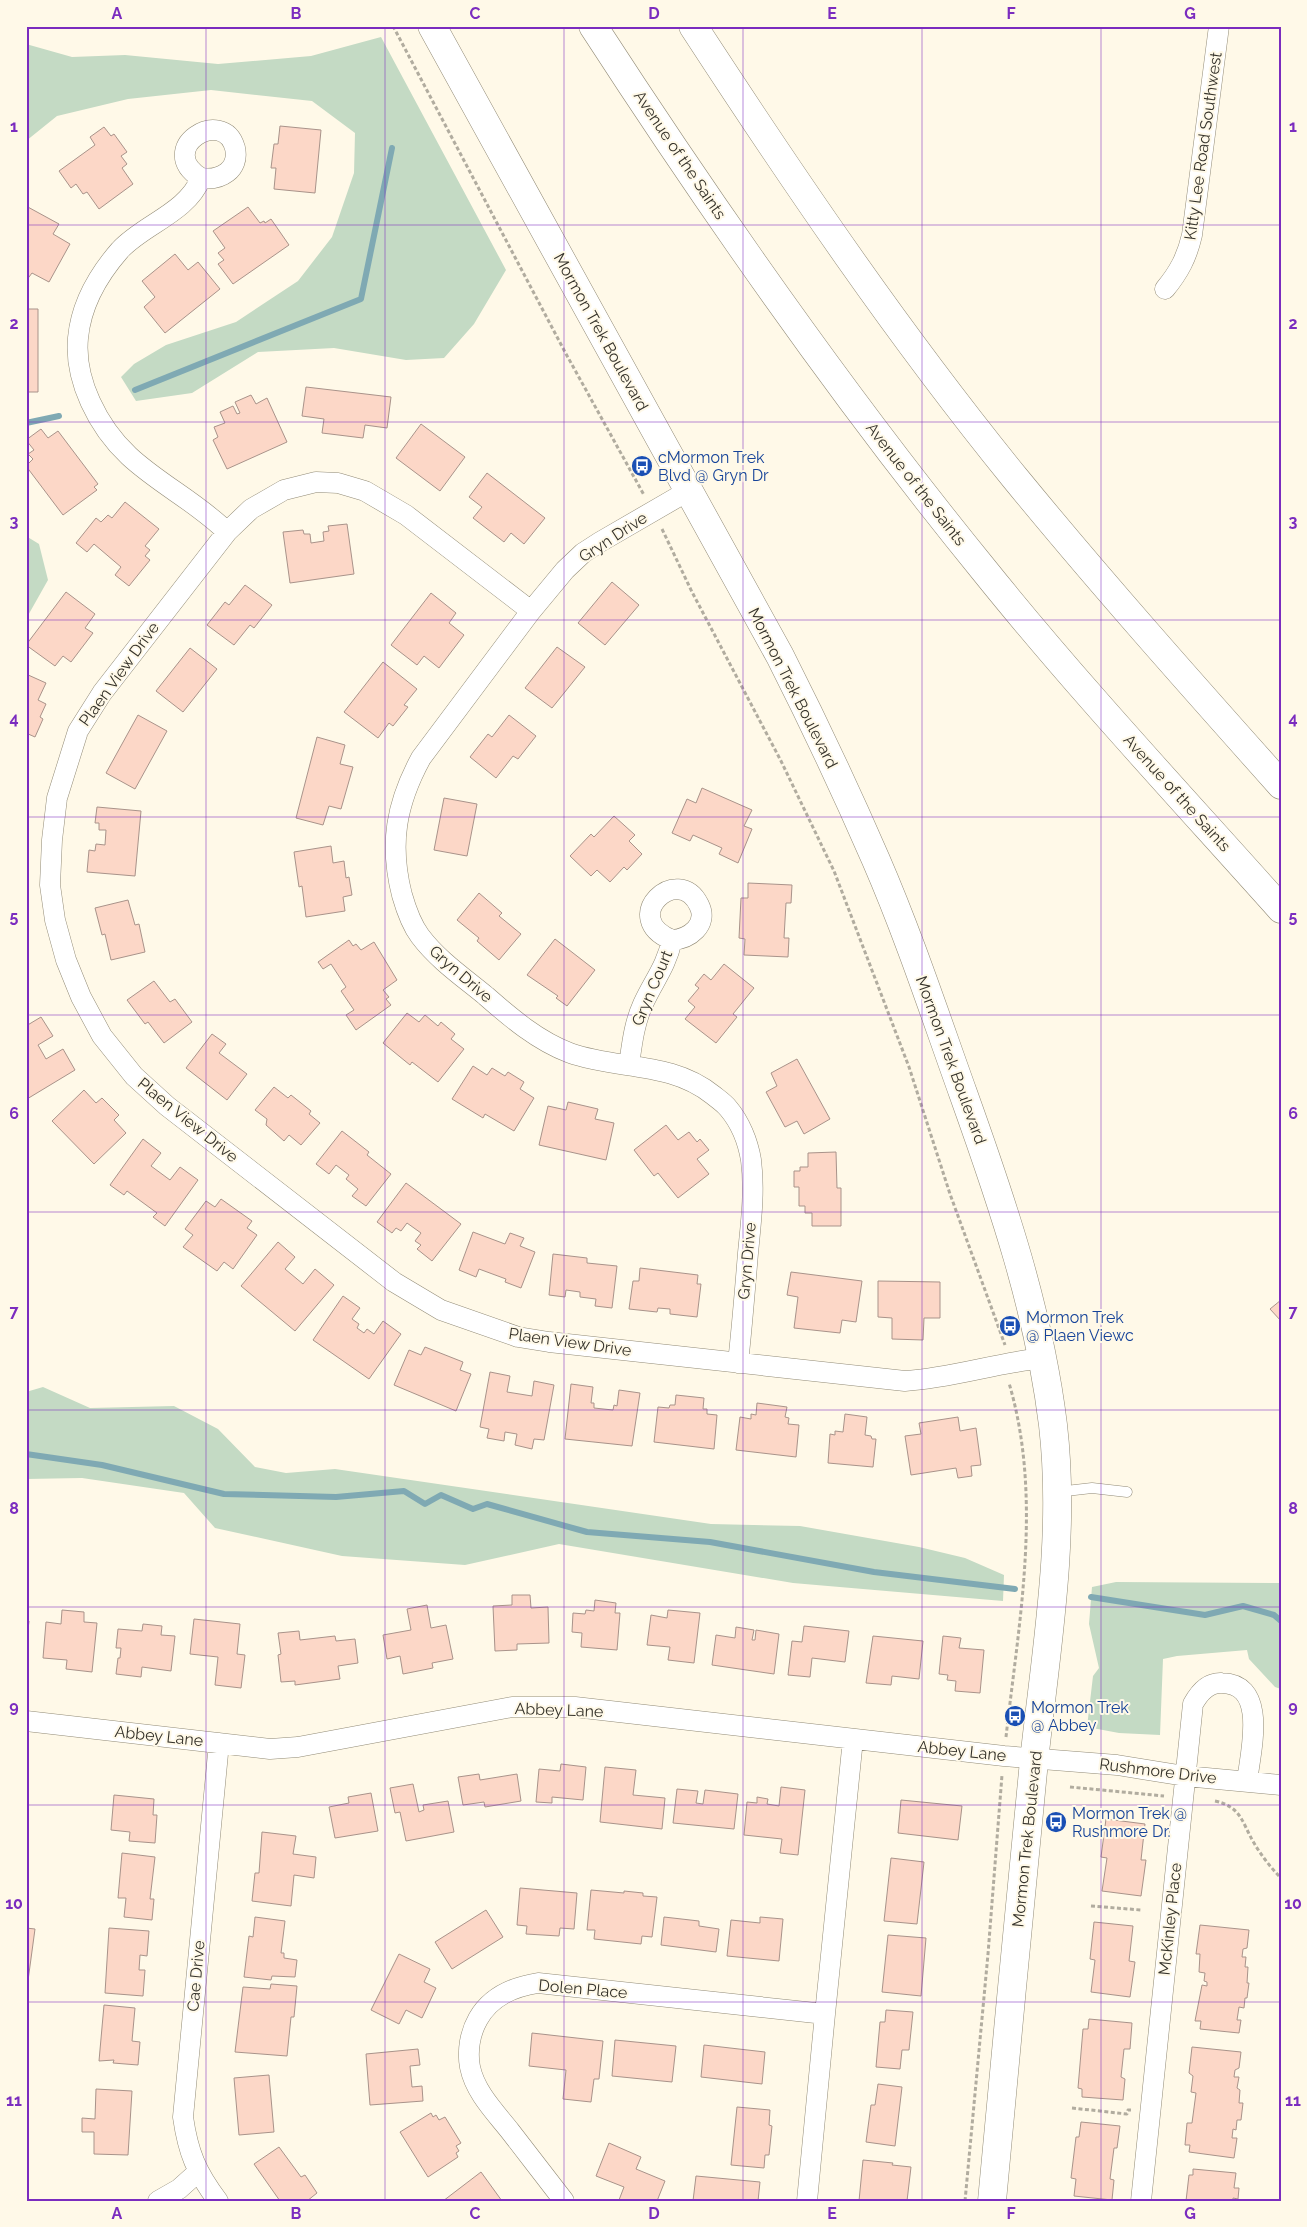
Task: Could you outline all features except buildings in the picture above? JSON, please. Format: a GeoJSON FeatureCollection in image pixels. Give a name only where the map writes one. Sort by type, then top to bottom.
{"type":"FeatureCollection","features":[{"type":"Feature","properties":{"kind":"main road","name":"Mormon Trek Boulevard"},"geometry":{"type":"LineString","coordinates":[[432,26],[780,656],[817,730],[877,862],[922,978],[1001,1198],[1026,1284],[1043,1358],[1053,1426],[1056,1492],[1053,1593],[992,2201]]}},
{"type":"Feature","properties":{"kind":"main road","name":"Avenue of the Saints"},"geometry":{"type":"LineString","coordinates":[[593,26],[666,138],[786,312],[861,414],[1019,613],[1281,909]]}},
{"type":"Feature","properties":{"kind":"main road"},"geometry":{"type":"LineString","coordinates":[[693,26],[820,218],[925,362],[1014,477],[1111,592],[1281,785]]}},
{"type":"Feature","properties":{"kind":"street","name":"Kitty Lee Road Southwest"},"geometry":{"type":"LineString","coordinates":[[1165,289],[1179,272],[1188,251],[1192,235],[1218,26]]}},
{"type":"Feature","properties":{"kind":"street"},"geometry":{"type":"LineString","coordinates":[[201,178],[184,202],[124,246],[106,267],[96,282],[78,338],[81,375],[93,407],[110,435],[129,456],[214,519],[227,532]]}},
{"type":"Feature","properties":{"kind":"street","name":"Plaen View Drive"},"geometry":{"type":"LineString","coordinates":[[530,611],[406,516],[365,491],[338,483],[316,482],[284,490],[251,509],[227,532],[102,693],[78,730],[57,798],[50,884],[55,920],[66,960],[81,997],[102,1036],[134,1076],[167,1106],[394,1282],[441,1310],[518,1337],[905,1381],[935,1379],[1007,1362],[1043,1358]]}},
{"type":"Feature","properties":{"kind":"street","name":"Gryn Drive"},"geometry":{"type":"LineString","coordinates":[[688,491],[583,554],[565,570],[530,611],[421,758],[408,782],[398,813],[394,841],[396,874],[406,910],[418,934],[434,954],[516,1022],[543,1040],[569,1053],[601,1061],[679,1075],[707,1090],[728,1107],[743,1133],[751,1159],[753,1195],[738,1363]]}},
{"type":"Feature","properties":{"kind":"street","name":"Gryn Court"},"geometry":{"type":"LineString","coordinates":[[629,1065],[633,1033],[643,1005],[667,960],[672,940]]}},
{"type":"Feature","properties":{"kind":"street","name":"McKinley Place"},"geometry":{"type":"LineString","coordinates":[[1141,2201],[1193,1704],[1199,1693],[1210,1685],[1221,1682],[1234,1685],[1245,1692],[1252,1703],[1254,1717],[1247,1782]]}},
{"type":"Feature","properties":{"kind":"street","name":"Abbey Lane"},"geometry":{"type":"LineString","coordinates":[[26,1721],[270,1749],[298,1747],[512,1707],[575,1707],[1035,1758]]}},
{"type":"Feature","properties":{"kind":"street"},"geometry":{"type":"LineString","coordinates":[[807,2201],[853,1739]]}},
{"type":"Feature","properties":{"kind":"street","name":"Cae Drive"},"geometry":{"type":"LineString","coordinates":[[218,2201],[198,2172],[186,2142],[183,2117],[219,1743]]}},
{"type":"Feature","properties":{"kind":"street","name":"Rushmore Drive"},"geometry":{"type":"LineString","coordinates":[[1035,1758],[1117,1765],[1184,1776],[1281,1786]]}},
{"type":"Feature","properties":{"kind":"street","name":"Dolen Place"},"geometry":{"type":"LineString","coordinates":[[564,2201],[481,2094],[470,2067],[469,2048],[473,2028],[488,2006],[503,1993],[519,1986],[538,1983],[825,2014]]}},
{"type":"Feature","properties":{"kind":"street"},"geometry":{"type":"LineString","coordinates":[[158,2201],[179,2189],[198,2172]]}},
{"type":"Feature","properties":{"kind":"lane"},"geometry":{"type":"LineString","coordinates":[[1056,1492],[1092,1488],[1127,1492]]}},
{"type":"Feature","properties":{"kind":"path"},"geometry":{"type":"LineString","coordinates":[[393,26],[565,352],[653,511],[692,592],[781,761],[834,871],[909,1067],[950,1194],[1005,1345],[1009,1383],[1023,1451],[1026,1482],[1024,1581],[1004,1756],[965,2201]]}},
{"type":"Feature","properties":{"kind":"path"},"geometry":{"type":"LineString","coordinates":[[1091,1906],[1141,1910]]}},
{"type":"Feature","properties":{"kind":"path"},"geometry":{"type":"LineString","coordinates":[[1072,2108],[1127,2114],[1128,2110],[1139,2111]]}},
{"type":"Feature","properties":{"kind":"green space"},"geometry":{"type":"Polygon","coordinates":[[[381,37],[506,270],[474,324],[444,358],[406,360],[334,348],[258,352],[192,393],[136,401],[121,377],[134,364],[166,345],[236,322],[298,281],[332,237],[354,173],[355,133],[312,101],[211,90],[128,99],[57,116],[26,141],[26,44],[72,57],[125,55],[218,64],[311,56],[381,37]]]}},
{"type":"Feature","properties":{"kind":"green space"},"geometry":{"type":"Polygon","coordinates":[[[26,536],[39,544],[48,580],[26,619],[26,536]]]}},
{"type":"Feature","properties":{"kind":"green space"},"geometry":{"type":"Polygon","coordinates":[[[43,1387],[90,1408],[174,1406],[218,1429],[255,1467],[286,1473],[335,1469],[711,1524],[800,1526],[919,1547],[965,1558],[1004,1575],[1003,1601],[793,1583],[559,1544],[465,1565],[342,1556],[215,1528],[184,1493],[82,1478],[26,1479],[26,1392],[43,1387]]]}},
{"type":"Feature","properties":{"kind":"green space"},"geometry":{"type":"Polygon","coordinates":[[[1116,1582],[1281,1583],[1281,1689],[1275,1687],[1249,1659],[1247,1650],[1177,1656],[1163,1659],[1160,1735],[1119,1733],[1087,1727],[1093,1676],[1099,1668],[1089,1624],[1092,1587],[1116,1582]]]}},
{"type":"Feature","properties":{"kind":"waterway"},"geometry":{"type":"LineString","coordinates":[[135,390],[361,299],[392,148]]}},
{"type":"Feature","properties":{"kind":"waterway"},"geometry":{"type":"LineString","coordinates":[[26,423],[59,416]]}},
{"type":"Feature","properties":{"kind":"waterway"},"geometry":{"type":"LineString","coordinates":[[26,1454],[102,1465],[224,1494],[336,1497],[404,1491],[425,1504],[441,1495],[473,1509],[487,1504],[587,1532],[710,1542],[874,1572],[1015,1589]]}},
{"type":"Feature","properties":{"kind":"waterway"},"geometry":{"type":"LineString","coordinates":[[1091,1597],[1205,1615],[1243,1606],[1274,1615],[1281,1621]]}},
{"type":"Feature","properties":{"kind":"place","name":"cMormon Trek Blvd @ Gryn Dr"},"geometry":{"type":"Point","coordinates":[642,466]}},
{"type":"Feature","properties":{"kind":"place","name":"Mormon Trek @ Plaen Viewc"},"geometry":{"type":"Point","coordinates":[1010,1326]}},
{"type":"Feature","properties":{"kind":"place","name":"Mormon Trek @ Abbey"},"geometry":{"type":"Point","coordinates":[1015,1716]}},
{"type":"Feature","properties":{"kind":"place","name":"Mormon Trek @ Rushmore Dr."},"geometry":{"type":"Point","coordinates":[1056,1822]}}]}
